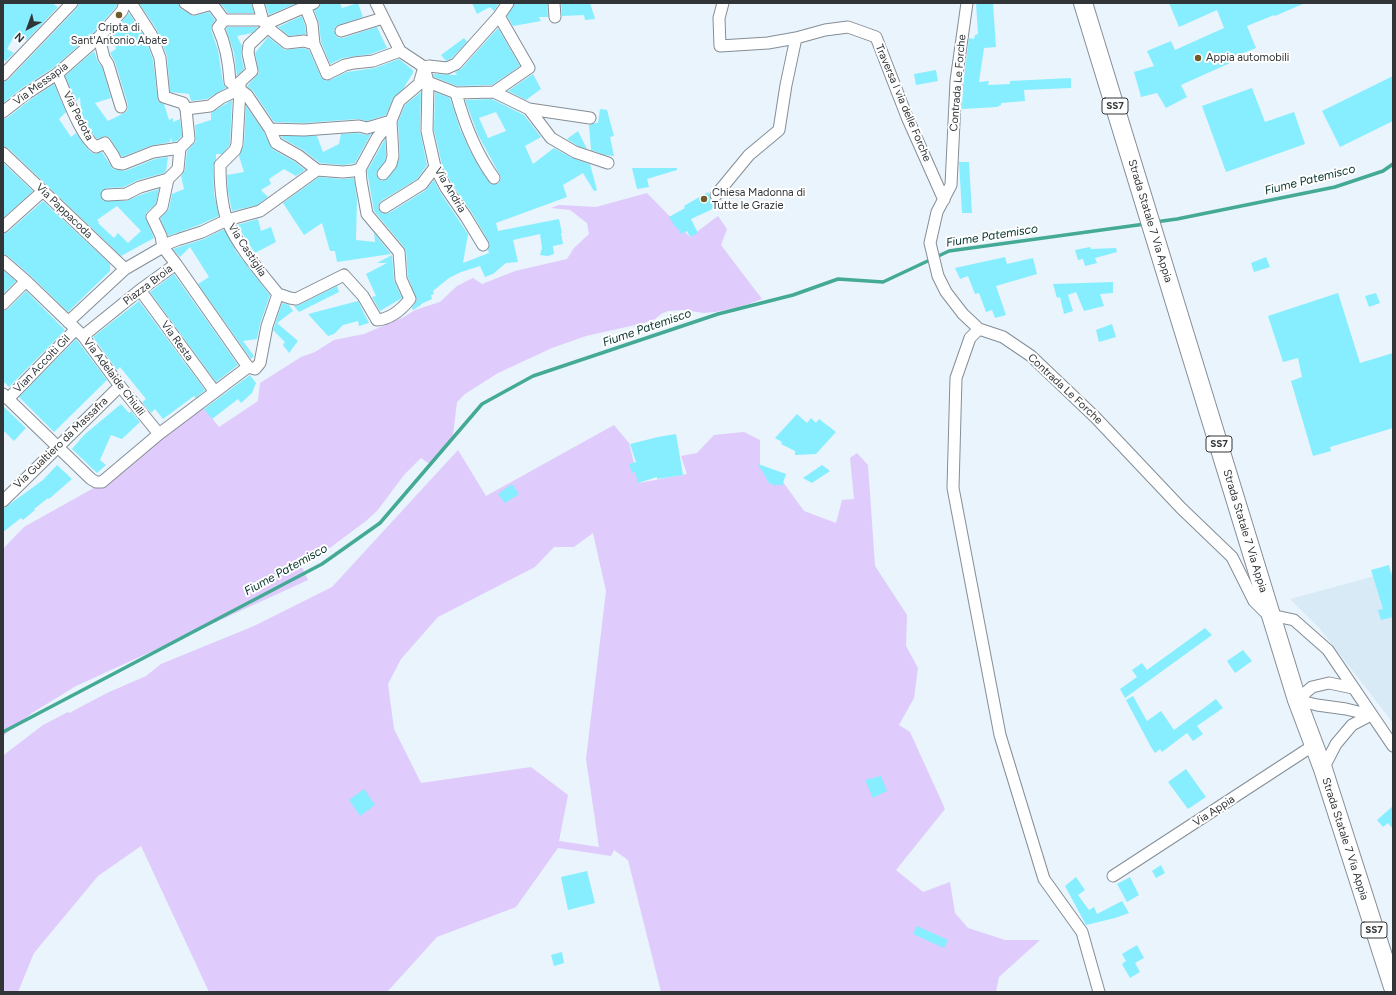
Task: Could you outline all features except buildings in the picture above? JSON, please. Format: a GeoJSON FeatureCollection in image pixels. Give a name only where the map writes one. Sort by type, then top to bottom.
{"type":"FeatureCollection","features":[{"type":"Feature","properties":{"kind":"main road","name":"Strada Statale 7 Via Appia"},"geometry":{"type":"LineString","coordinates":[[1083,3],[1297,700],[1323,770],[1393,987]]}},
{"type":"Feature","properties":{"kind":"street"},"geometry":{"type":"LineString","coordinates":[[3,75],[72,3]]}},
{"type":"Feature","properties":{"kind":"street","name":"Via Messapia"},"geometry":{"type":"LineString","coordinates":[[3,112],[26,94],[57,74],[99,37],[122,11],[126,3]]}},
{"type":"Feature","properties":{"kind":"street"},"geometry":{"type":"LineString","coordinates":[[107,195],[126,194],[140,186],[168,179],[178,169],[180,148],[189,139],[186,109],[183,103],[164,97],[164,81],[160,58],[151,34],[131,3]]}},
{"type":"Feature","properties":{"kind":"street"},"geometry":{"type":"LineString","coordinates":[[185,3],[194,9],[213,4],[224,20]]}},
{"type":"Feature","properties":{"kind":"street"},"geometry":{"type":"LineString","coordinates":[[240,89],[240,82],[252,71],[248,54],[249,45],[266,29],[258,3]]}},
{"type":"Feature","properties":{"kind":"street"},"geometry":{"type":"LineString","coordinates":[[376,3],[400,51],[424,67],[429,66],[447,68],[456,64],[499,16],[508,3]]}},
{"type":"Feature","properties":{"kind":"street"},"geometry":{"type":"LineString","coordinates":[[554,3],[555,17]]}},
{"type":"Feature","properties":{"kind":"street","name":"Contrada Le Forche"},"geometry":{"type":"LineString","coordinates":[[967,3],[956,81],[951,185],[937,212],[930,243],[938,276],[946,292],[963,314],[979,329],[1003,337],[1031,356],[1095,417],[1181,508],[1232,557],[1254,601],[1265,612],[1271,615]]}},
{"type":"Feature","properties":{"kind":"street"},"geometry":{"type":"LineString","coordinates":[[224,20],[264,22],[308,4],[314,44],[327,74],[354,63],[373,61],[400,51]]}},
{"type":"Feature","properties":{"kind":"street","name":"Traversa I via delle Forche"},"geometry":{"type":"LineString","coordinates":[[723,4],[719,18],[720,46],[768,43],[796,38],[825,30],[848,27],[876,37],[907,117],[944,200]]}},
{"type":"Feature","properties":{"kind":"street"},"geometry":{"type":"LineString","coordinates":[[494,92],[529,68],[499,16]]}},
{"type":"Feature","properties":{"kind":"street"},"geometry":{"type":"LineString","coordinates":[[341,31],[383,18]]}},
{"type":"Feature","properties":{"kind":"street"},"geometry":{"type":"LineString","coordinates":[[224,20],[218,28],[223,40],[229,64],[230,82],[247,95],[270,129],[276,143],[299,156],[317,170],[343,172],[360,169]]}},
{"type":"Feature","properties":{"kind":"street"},"geometry":{"type":"LineString","coordinates":[[264,22],[272,31],[287,43],[304,41],[314,44]]}},
{"type":"Feature","properties":{"kind":"street"},"geometry":{"type":"LineString","coordinates":[[99,37],[104,58],[108,64],[121,107]]}},
{"type":"Feature","properties":{"kind":"street"},"geometry":{"type":"LineString","coordinates":[[716,195],[748,155],[779,130],[786,85],[796,38]]}},
{"type":"Feature","properties":{"kind":"street"},"geometry":{"type":"LineString","coordinates":[[6,397],[91,479],[96,482],[102,482],[159,434],[215,392],[248,368],[255,369],[260,363],[267,326],[278,294],[290,298],[296,298],[344,275],[363,296],[377,320],[385,319],[403,307],[410,299],[401,280],[399,252],[367,214],[360,169],[377,138],[391,121],[399,101],[419,84],[424,67]]}},
{"type":"Feature","properties":{"kind":"street","name":"Via Andria"},"geometry":{"type":"LineString","coordinates":[[424,67],[428,82],[427,131],[434,167],[483,245]]}},
{"type":"Feature","properties":{"kind":"street","name":"Via Pedota"},"geometry":{"type":"LineString","coordinates":[[57,74],[81,128],[91,144],[96,147],[104,143],[117,163],[123,164],[153,152],[180,148]]}},
{"type":"Feature","properties":{"kind":"street"},"geometry":{"type":"LineString","coordinates":[[428,82],[456,93],[494,92],[529,109],[590,118]]}},
{"type":"Feature","properties":{"kind":"street"},"geometry":{"type":"LineString","coordinates":[[186,109],[210,106],[221,98],[240,89]]}},
{"type":"Feature","properties":{"kind":"street","name":"Via Castiglia"},"geometry":{"type":"LineString","coordinates":[[240,89],[237,144],[235,150],[220,165],[220,184],[227,220],[254,263],[278,294]]}},
{"type":"Feature","properties":{"kind":"street"},"geometry":{"type":"LineString","coordinates":[[456,93],[463,117],[483,163],[494,178]]}},
{"type":"Feature","properties":{"kind":"street"},"geometry":{"type":"LineString","coordinates":[[529,109],[551,138],[575,152],[608,164]]}},
{"type":"Feature","properties":{"kind":"street"},"geometry":{"type":"LineString","coordinates":[[270,129],[304,130],[359,126],[367,128],[391,121]]}},
{"type":"Feature","properties":{"kind":"street"},"geometry":{"type":"LineString","coordinates":[[383,174],[391,164],[393,156],[391,121]]}},
{"type":"Feature","properties":{"kind":"street","name":"Via Pappacoda"},"geometry":{"type":"LineString","coordinates":[[3,153],[125,269]]}},
{"type":"Feature","properties":{"kind":"street"},"geometry":{"type":"LineString","coordinates":[[385,207],[422,184],[434,167]]}},
{"type":"Feature","properties":{"kind":"street"},"geometry":{"type":"LineString","coordinates":[[168,179],[162,207],[152,216],[161,236],[163,247],[168,243],[202,232],[227,220],[260,211],[317,170]]}},
{"type":"Feature","properties":{"kind":"street"},"geometry":{"type":"LineString","coordinates":[[3,228],[43,191]]}},
{"type":"Feature","properties":{"kind":"street","name":"Piazza Broia"},"geometry":{"type":"LineString","coordinates":[[163,247],[176,264],[140,290],[76,329],[125,269],[163,247]]}},
{"type":"Feature","properties":{"kind":"street","name":"Via Adelaide Chiulli"},"geometry":{"type":"LineString","coordinates":[[3,261],[76,329],[159,434]]}},
{"type":"Feature","properties":{"kind":"street"},"geometry":{"type":"LineString","coordinates":[[176,264],[248,368]]}},
{"type":"Feature","properties":{"kind":"street"},"geometry":{"type":"LineString","coordinates":[[3,304],[26,281]]}},
{"type":"Feature","properties":{"kind":"street","name":"Via Resta"},"geometry":{"type":"LineString","coordinates":[[140,290],[215,392]]}},
{"type":"Feature","properties":{"kind":"street","name":"Vian Accolti Gil"},"geometry":{"type":"LineString","coordinates":[[6,397],[76,329]]}},
{"type":"Feature","properties":{"kind":"street"},"geometry":{"type":"LineString","coordinates":[[979,329],[970,338],[956,378],[953,488],[1000,735],[1044,879],[1082,932],[1099,992]]}},
{"type":"Feature","properties":{"kind":"street","name":"Via Gualtiero da Massafra"},"geometry":{"type":"LineString","coordinates":[[3,501],[120,386]]}},
{"type":"Feature","properties":{"kind":"street"},"geometry":{"type":"LineString","coordinates":[[1271,615],[1294,620],[1328,650],[1393,746]]}},
{"type":"Feature","properties":{"kind":"street"},"geometry":{"type":"LineString","coordinates":[[1297,700],[1312,687],[1329,683],[1353,688]]}},
{"type":"Feature","properties":{"kind":"street"},"geometry":{"type":"LineString","coordinates":[[1297,700],[1371,715]]}},
{"type":"Feature","properties":{"kind":"street"},"geometry":{"type":"LineString","coordinates":[[1323,770],[1336,744],[1352,725],[1371,715]]}},
{"type":"Feature","properties":{"kind":"street","name":"Via Appia"},"geometry":{"type":"LineString","coordinates":[[1113,876],[1314,745]]}},
{"type":"Feature","properties":{"kind":"shaded area"},"geometry":{"type":"Polygon","coordinates":[[[647,193],[690,237],[718,216],[727,229],[721,245],[762,299],[743,306],[715,312],[704,313],[683,310],[668,311],[655,319],[644,323],[586,336],[552,348],[498,373],[465,394],[457,402],[453,435],[431,465],[421,458],[404,475],[377,511],[366,521],[331,547],[301,565],[308,580],[76,686],[32,713],[3,736],[3,549],[24,527],[108,480],[203,407],[219,427],[258,401],[260,383],[301,357],[315,352],[334,340],[364,334],[404,317],[415,310],[440,302],[457,286],[473,278],[482,284],[515,271],[567,259],[574,248],[589,234],[587,223],[570,210],[551,208],[559,205],[596,207],[647,193]]]}},
{"type":"Feature","properties":{"kind":"shaded area"},"geometry":{"type":"Polygon","coordinates":[[[614,425],[629,443],[639,483],[687,474],[681,456],[697,453],[714,435],[744,432],[760,440],[760,466],[769,483],[783,482],[804,511],[836,523],[842,500],[854,499],[850,458],[857,453],[868,465],[875,566],[907,615],[906,646],[918,668],[914,698],[899,725],[910,732],[945,809],[896,870],[923,892],[950,882],[955,913],[968,928],[1005,940],[1040,940],[999,977],[996,992],[661,992],[628,860],[614,850],[611,856],[558,848],[516,907],[437,937],[387,992],[209,992],[141,846],[98,876],[34,953],[18,992],[3,992],[3,756],[43,725],[68,712],[70,713],[107,693],[146,676],[161,664],[254,626],[332,587],[458,450],[486,496],[614,425]],[[593,533],[574,547],[554,547],[535,567],[438,617],[401,659],[388,684],[394,729],[421,783],[531,767],[568,795],[559,841],[599,847],[586,759],[606,591],[593,533]]]}},
{"type":"Feature","properties":{"kind":"shaded area"},"geometry":{"type":"Polygon","coordinates":[[[1393,571],[1393,723],[1320,629],[1290,599],[1393,571]]]}},
{"type":"Feature","properties":{"kind":"waterway","name":"Fiume Patemisco"},"geometry":{"type":"LineString","coordinates":[[1155,222],[1177,219],[1335,187],[1383,171],[1393,164]]}},
{"type":"Feature","properties":{"kind":"waterway","name":"Fiume Patemisco"},"geometry":{"type":"LineString","coordinates":[[3,732],[322,564],[380,523],[482,404],[533,376],[718,314],[793,295],[838,279],[883,282],[949,251],[1145,224]]}},
{"type":"Feature","properties":{"kind":"place","name":"Cripta di Sant'Antonio Abate"},"geometry":{"type":"Point","coordinates":[119,15]}},
{"type":"Feature","properties":{"kind":"place","name":"Appia automobili"},"geometry":{"type":"Point","coordinates":[1198,58]}},
{"type":"Feature","properties":{"kind":"place","name":"Chiesa Madonna di Tutte le Grazie"},"geometry":{"type":"Point","coordinates":[704,199]}}]}
